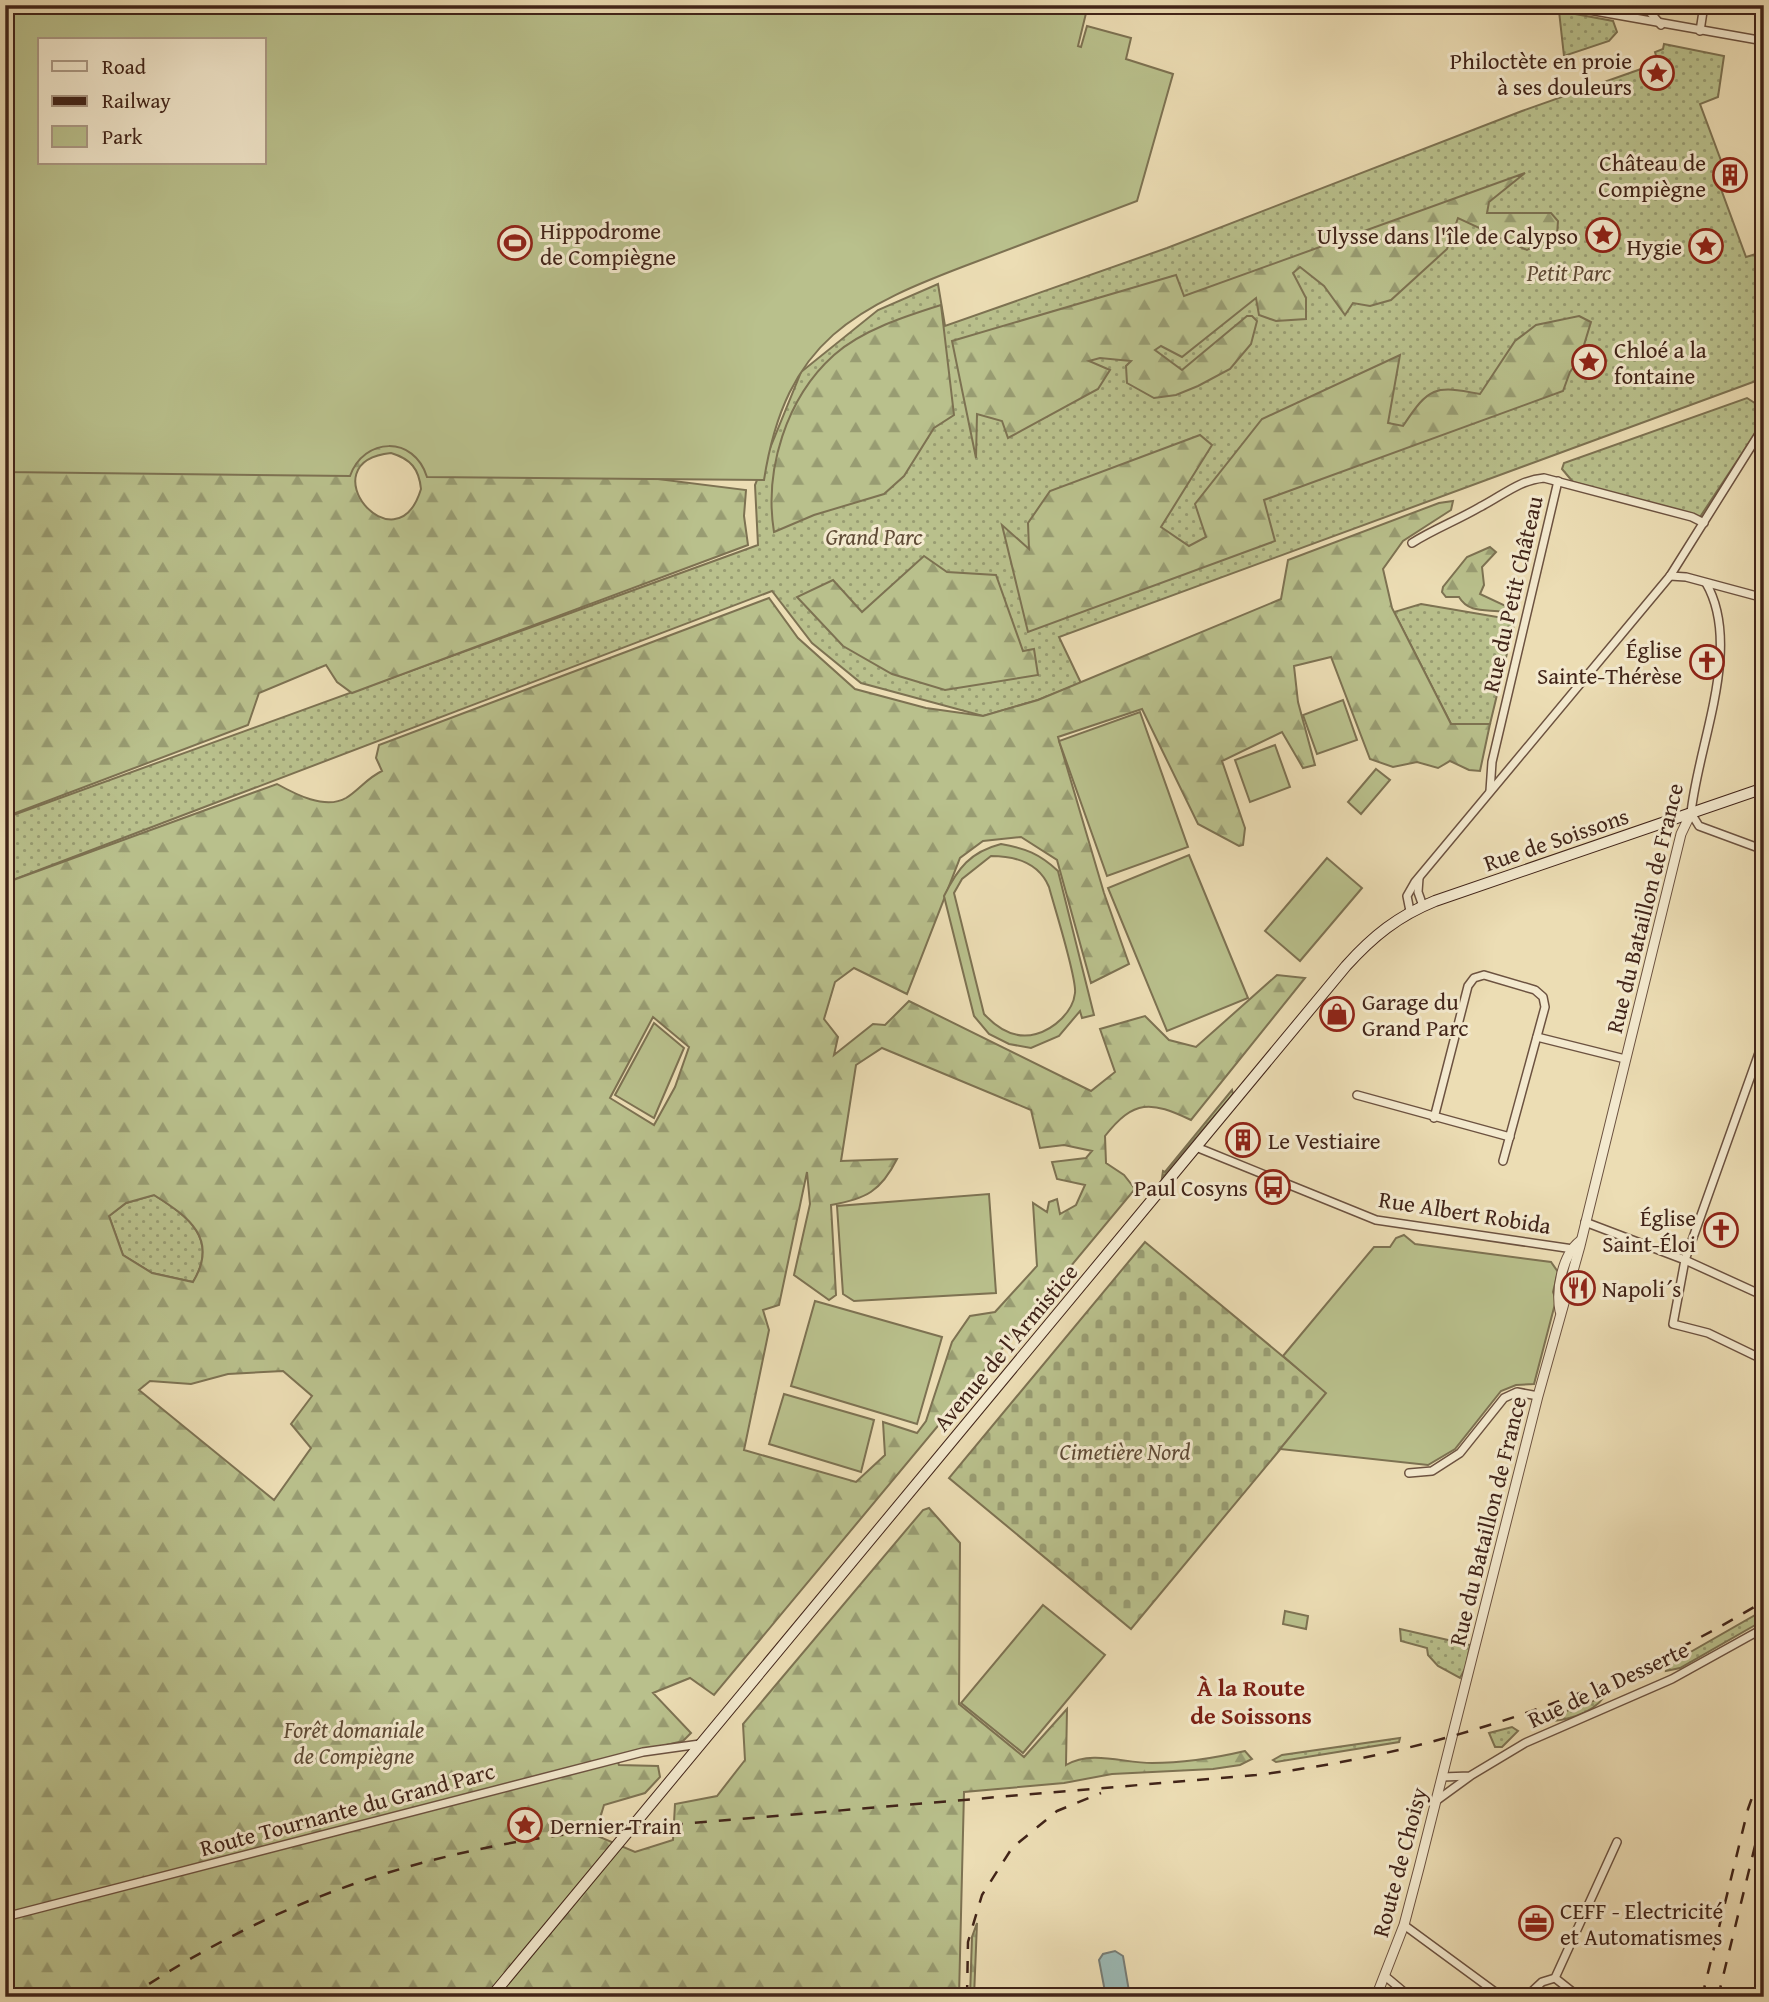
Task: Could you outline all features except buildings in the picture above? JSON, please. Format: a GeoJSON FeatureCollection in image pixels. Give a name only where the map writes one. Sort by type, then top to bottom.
{"type":"FeatureCollection","features":[{"type":"Feature","properties":{"kind":"main road","name":"Rue de Soissons"},"geometry":{"type":"LineString","coordinates":[[1369,942],[1410,911],[1764,788]]}},
{"type":"Feature","properties":{"kind":"main road","name":"Avenue de l'Armistice"},"geometry":{"type":"LineString","coordinates":[[491,1997],[1369,942]]}},
{"type":"Feature","properties":{"kind":"street"},"geometry":{"type":"LineString","coordinates":[[1561,5],[1700,32],[1764,41]]}},
{"type":"Feature","properties":{"kind":"street"},"geometry":{"type":"LineString","coordinates":[[1644,5],[1661,24]]}},
{"type":"Feature","properties":{"kind":"street"},"geometry":{"type":"LineString","coordinates":[[1700,32],[1704,5]]}},
{"type":"Feature","properties":{"kind":"street"},"geometry":{"type":"LineString","coordinates":[[1410,911],[1407,896],[1419,877],[1670,576],[1764,426]]}},
{"type":"Feature","properties":{"kind":"street","name":"Rue du Petit Château"},"geometry":{"type":"LineString","coordinates":[[1412,542],[1533,479],[1558,481],[1492,762],[1490,792]]}},
{"type":"Feature","properties":{"kind":"street"},"geometry":{"type":"LineString","coordinates":[[1558,481],[1692,517],[1704,523]]}},
{"type":"Feature","properties":{"kind":"street"},"geometry":{"type":"LineString","coordinates":[[1670,576],[1764,598]]}},
{"type":"Feature","properties":{"kind":"street","name":"Rue du Bataillon de France"},"geometry":{"type":"LineString","coordinates":[[1453,1735],[1538,1396],[1585,1222],[1681,834],[1691,813],[1718,675],[1719,615],[1706,583]]}},
{"type":"Feature","properties":{"kind":"street"},"geometry":{"type":"LineString","coordinates":[[1691,813],[1699,826],[1764,850]]}},
{"type":"Feature","properties":{"kind":"street"},"geometry":{"type":"LineString","coordinates":[[1419,877],[1418,892],[1423,906]]}},
{"type":"Feature","properties":{"kind":"street"},"geometry":{"type":"LineString","coordinates":[[1434,1118],[1468,986],[1474,978],[1484,975],[1535,990],[1543,997],[1545,1007],[1503,1161]]}},
{"type":"Feature","properties":{"kind":"street"},"geometry":{"type":"LineString","coordinates":[[1537,1037],[1625,1059]]}},
{"type":"Feature","properties":{"kind":"street"},"geometry":{"type":"LineString","coordinates":[[1764,1039],[1685,1260],[1673,1324],[1709,1333],[1764,1360]]}},
{"type":"Feature","properties":{"kind":"street"},"geometry":{"type":"LineString","coordinates":[[1357,1096],[1510,1137]]}},
{"type":"Feature","properties":{"kind":"street","name":"Rue Albert Robida"},"geometry":{"type":"LineString","coordinates":[[1196,1147],[1376,1220],[1573,1249]]}},
{"type":"Feature","properties":{"kind":"street"},"geometry":{"type":"LineString","coordinates":[[1585,1222],[1685,1260],[1764,1296]]}},
{"type":"Feature","properties":{"kind":"street","name":"Rue du Bataillon de France"},"geometry":{"type":"LineString","coordinates":[[1561,1316],[1559,1284],[1573,1249],[1580,1241]]}},
{"type":"Feature","properties":{"kind":"street"},"geometry":{"type":"LineString","coordinates":[[1409,1473],[1432,1471],[1460,1453],[1504,1398],[1517,1391],[1538,1396]]}},
{"type":"Feature","properties":{"kind":"street","name":"Rue de la Desserte"},"geometry":{"type":"LineString","coordinates":[[1436,1801],[1470,1776],[1525,1743],[1672,1679],[1764,1628]]}},
{"type":"Feature","properties":{"kind":"street","name":"Route de Choisy"},"geometry":{"type":"LineString","coordinates":[[1376,1997],[1404,1925],[1453,1735]]}},
{"type":"Feature","properties":{"kind":"street","name":"Route Tournante du Grand Parc"},"geometry":{"type":"LineString","coordinates":[[5,1917],[643,1752],[700,1744]]}},
{"type":"Feature","properties":{"kind":"street","name":"Rue de la Desserte"},"geometry":{"type":"LineString","coordinates":[[1442,1777],[1470,1776]]}},
{"type":"Feature","properties":{"kind":"street"},"geometry":{"type":"LineString","coordinates":[[1526,1997],[1542,1982],[1555,1978],[1617,1842]]}},
{"type":"Feature","properties":{"kind":"street"},"geometry":{"type":"LineString","coordinates":[[1404,1925],[1502,1997]]}},
{"type":"Feature","properties":{"kind":"street"},"geometry":{"type":"LineString","coordinates":[[1385,1976],[1410,1997]]}},
{"type":"Feature","properties":{"kind":"street"},"geometry":{"type":"LineString","coordinates":[[1555,1978],[1579,1997]]}},
{"type":"Feature","properties":{"kind":"green space","name":"Hippodrome de Compiègne"},"geometry":{"type":"Polygon","coordinates":[[[5,5],[1088,5],[1078,46],[1081,47],[1087,26],[1131,38],[1126,59],[1173,74],[1137,201],[934,278],[862,313],[833,335],[809,361],[789,393],[774,432],[764,480],[427,477],[421,463],[411,454],[401,448],[389,446],[366,454],[350,476],[5,472],[5,5]]]}},
{"type":"Feature","properties":{"kind":"green space"},"geometry":{"type":"Polygon","coordinates":[[[1559,11],[1613,21],[1617,32],[1609,41],[1564,56],[1559,11]]]}},
{"type":"Feature","properties":{"kind":"green space","name":"Petit Parc"},"geometry":{"type":"Polygon","coordinates":[[[1664,44],[1724,56],[1718,97],[1700,104],[1723,166],[1714,170],[1746,257],[1756,254],[1764,268],[1764,378],[1059,637],[1081,683],[1038,700],[983,716],[861,683],[812,643],[772,591],[5,883],[5,818],[758,545],[755,485],[801,372],[878,310],[938,284],[945,326],[1167,248],[1522,111],[1658,63],[1655,52],[1663,49],[1664,44]]]}},
{"type":"Feature","properties":{"kind":"green space"},"geometry":{"type":"Polygon","coordinates":[[[1525,173],[1489,202],[1487,213],[1551,213],[1558,221],[1557,235],[1527,250],[1458,218],[1447,249],[1391,300],[1370,306],[1353,303],[1345,315],[1324,286],[1300,267],[1293,273],[1306,298],[1306,319],[1276,321],[1259,315],[1256,298],[1182,357],[1161,346],[1155,350],[1182,370],[1247,316],[1252,316],[1257,321],[1251,344],[1230,369],[1176,395],[1154,398],[1127,383],[1126,366],[1131,361],[1100,358],[1089,361],[1110,370],[1098,389],[1008,438],[1002,421],[977,414],[976,458],[952,341],[1176,275],[1184,296],[1525,173]]]}},
{"type":"Feature","properties":{"kind":"green space"},"geometry":{"type":"Polygon","coordinates":[[[941,305],[954,415],[934,428],[904,476],[884,494],[814,515],[774,532],[772,484],[782,436],[803,392],[817,372],[834,355],[858,338],[899,319],[941,305]]]}},
{"type":"Feature","properties":{"kind":"green space"},"geometry":{"type":"Polygon","coordinates":[[[1579,316],[1591,322],[1580,358],[1570,372],[1563,391],[1264,500],[1275,541],[1028,632],[1002,525],[1029,549],[1028,523],[1050,491],[1200,435],[1212,445],[1161,527],[1189,546],[1206,537],[1195,504],[1262,419],[1400,355],[1388,423],[1403,426],[1420,403],[1434,392],[1452,390],[1480,394],[1515,341],[1536,325],[1579,316]]]}},
{"type":"Feature","properties":{"kind":"green space"},"geometry":{"type":"Polygon","coordinates":[[[1747,398],[1764,409],[1764,420],[1700,517],[1573,482],[1562,469],[1564,463],[1747,398]]]}},
{"type":"Feature","properties":{"kind":"green space"},"geometry":{"type":"Polygon","coordinates":[[[5,408],[415,413],[473,456],[746,490],[744,516],[748,545],[352,693],[337,682],[326,665],[259,693],[248,725],[5,817],[5,408]],[[391,453],[367,460],[356,474],[357,490],[365,505],[378,516],[394,519],[409,511],[421,489],[413,466],[391,453]]]}},
{"type":"Feature","properties":{"kind":"green space","name":"Forêt domaniale de Compiègne"},"geometry":{"type":"Polygon","coordinates":[[[1453,501],[1451,510],[1403,541],[1383,569],[1392,608],[1451,724],[1490,724],[1480,771],[1469,770],[1450,761],[1438,768],[1417,762],[1393,767],[1370,759],[1331,657],[1294,666],[1298,702],[1315,765],[1303,768],[1282,732],[1222,761],[1245,828],[1243,845],[1239,846],[1198,824],[1142,709],[1058,737],[1104,893],[1129,964],[1091,983],[1057,860],[1021,837],[983,841],[960,858],[907,994],[854,968],[835,982],[824,1019],[838,1037],[834,1055],[873,1024],[885,1025],[909,1001],[1091,1091],[1115,1072],[1100,1029],[1145,1016],[1169,1040],[1196,1047],[1277,975],[1305,978],[1191,1120],[1165,1109],[1144,1107],[1125,1115],[1105,1136],[1106,1163],[1124,1175],[1135,1189],[714,1695],[690,1678],[653,1693],[691,1733],[683,1741],[616,1757],[619,1765],[658,1766],[660,1777],[645,1793],[604,1805],[595,1835],[635,1852],[673,1840],[675,1804],[717,1796],[745,1760],[743,1724],[923,1510],[929,1508],[960,1543],[959,1704],[1024,1757],[1067,1709],[1066,1765],[1086,1758],[1175,1762],[1245,1751],[1252,1759],[1240,1765],[1213,1769],[1112,1774],[1064,1783],[964,1792],[959,1997],[5,1997],[5,883],[277,784],[310,799],[338,801],[351,795],[382,771],[376,758],[379,745],[769,598],[798,638],[855,689],[926,708],[983,716],[1038,700],[1281,599],[1288,560],[1439,503],[1453,501]],[[653,1017],[610,1098],[654,1125],[675,1087],[689,1047],[653,1017]],[[882,1048],[856,1065],[841,1161],[897,1159],[885,1179],[871,1192],[854,1200],[831,1205],[836,1295],[829,1300],[794,1275],[810,1204],[807,1172],[779,1305],[763,1310],[769,1330],[744,1450],[856,1482],[885,1455],[883,1422],[917,1433],[926,1421],[952,1342],[970,1316],[995,1312],[1037,1266],[1033,1203],[1047,1212],[1049,1202],[1057,1199],[1060,1214],[1076,1205],[1085,1185],[1057,1179],[1052,1162],[1086,1158],[1092,1151],[1064,1145],[1040,1148],[1031,1110],[882,1048]],[[154,1195],[126,1203],[109,1216],[123,1255],[152,1273],[193,1282],[203,1253],[201,1241],[189,1221],[154,1195]],[[283,1371],[228,1374],[191,1384],[150,1381],[139,1390],[274,1500],[311,1448],[291,1424],[312,1396],[283,1371]]]}},
{"type":"Feature","properties":{"kind":"green space"},"geometry":{"type":"Polygon","coordinates":[[[1490,547],[1496,552],[1482,567],[1484,585],[1480,594],[1508,607],[1504,612],[1479,610],[1468,606],[1459,597],[1446,597],[1442,592],[1443,587],[1467,557],[1490,547]]]}},
{"type":"Feature","properties":{"kind":"green space"},"geometry":{"type":"Polygon","coordinates":[[[924,556],[947,572],[996,575],[1023,651],[1034,649],[1038,675],[945,690],[892,674],[843,646],[797,597],[833,580],[862,612],[924,556]]]}},
{"type":"Feature","properties":{"kind":"green space"},"geometry":{"type":"Polygon","coordinates":[[[1421,604],[1515,620],[1490,724],[1451,724],[1394,612],[1421,604]]]}},
{"type":"Feature","properties":{"kind":"green space"},"geometry":{"type":"Polygon","coordinates":[[[1343,700],[1357,740],[1317,754],[1303,715],[1343,700]]]}},
{"type":"Feature","properties":{"kind":"green space"},"geometry":{"type":"Polygon","coordinates":[[[1140,712],[1188,847],[1107,876],[1059,741],[1140,712]]]}},
{"type":"Feature","properties":{"kind":"green space"},"geometry":{"type":"Polygon","coordinates":[[[1275,745],[1290,787],[1250,802],[1235,760],[1275,745]]]}},
{"type":"Feature","properties":{"kind":"green space"},"geometry":{"type":"Polygon","coordinates":[[[1376,769],[1390,780],[1361,814],[1348,802],[1376,769]]]}},
{"type":"Feature","properties":{"kind":"green space"},"geometry":{"type":"Polygon","coordinates":[[[1001,844],[1025,850],[1045,860],[1058,871],[1094,1015],[1082,1018],[1080,1011],[1059,1036],[1031,1048],[1009,1044],[989,1034],[974,1016],[944,896],[966,862],[990,847],[1001,844]],[[991,856],[962,879],[954,893],[984,1014],[1007,1032],[1021,1036],[1036,1034],[1056,1024],[1067,1013],[1075,993],[1075,985],[1045,879],[1026,862],[991,856]]]}},
{"type":"Feature","properties":{"kind":"green space"},"geometry":{"type":"Polygon","coordinates":[[[1189,855],[1248,998],[1167,1031],[1108,888],[1189,855]]]}},
{"type":"Feature","properties":{"kind":"green space"},"geometry":{"type":"Polygon","coordinates":[[[1327,858],[1362,888],[1300,961],[1265,931],[1327,858]]]}},
{"type":"Feature","properties":{"kind":"green space"},"geometry":{"type":"Polygon","coordinates":[[[654,1023],[684,1048],[654,1118],[615,1095],[654,1023]]]}},
{"type":"Feature","properties":{"kind":"green space"},"geometry":{"type":"Polygon","coordinates":[[[1232,1090],[1233,1094],[1162,1178],[1163,1171],[1165,1172],[1232,1090]]]}},
{"type":"Feature","properties":{"kind":"green space"},"geometry":{"type":"Polygon","coordinates":[[[989,1194],[996,1293],[854,1301],[843,1294],[837,1206],[989,1194]]]}},
{"type":"Feature","properties":{"kind":"green space"},"geometry":{"type":"Polygon","coordinates":[[[154,1195],[189,1221],[201,1241],[203,1253],[193,1282],[152,1273],[123,1255],[109,1216],[126,1203],[154,1195]]]}},
{"type":"Feature","properties":{"kind":"green space"},"geometry":{"type":"Polygon","coordinates":[[[1404,1235],[1415,1244],[1551,1262],[1558,1272],[1553,1292],[1556,1300],[1534,1384],[1516,1385],[1501,1391],[1455,1449],[1428,1465],[1280,1449],[1326,1393],[1283,1356],[1374,1247],[1390,1247],[1396,1238],[1404,1235]]]}},
{"type":"Feature","properties":{"kind":"green space","name":"Cimetière Nord"},"geometry":{"type":"Polygon","coordinates":[[[1145,1242],[1327,1393],[1131,1629],[949,1478],[1145,1242]]]}},
{"type":"Feature","properties":{"kind":"green space"},"geometry":{"type":"Polygon","coordinates":[[[815,1301],[942,1337],[917,1424],[791,1386],[815,1301]]]}},
{"type":"Feature","properties":{"kind":"green space"},"geometry":{"type":"Polygon","coordinates":[[[784,1394],[874,1420],[861,1472],[769,1444],[784,1394]]]}},
{"type":"Feature","properties":{"kind":"green space"},"geometry":{"type":"Polygon","coordinates":[[[1043,1605],[1105,1655],[1023,1753],[961,1703],[1043,1605]]]}},
{"type":"Feature","properties":{"kind":"green space"},"geometry":{"type":"Polygon","coordinates":[[[1764,1610],[1764,1620],[1680,1668],[1666,1671],[1667,1667],[1680,1658],[1764,1610]]]}},
{"type":"Feature","properties":{"kind":"green space"},"geometry":{"type":"Polygon","coordinates":[[[1285,1611],[1308,1616],[1306,1629],[1283,1624],[1285,1611]]]}},
{"type":"Feature","properties":{"kind":"green space"},"geometry":{"type":"Polygon","coordinates":[[[1400,1629],[1470,1645],[1466,1667],[1460,1678],[1438,1666],[1428,1655],[1427,1648],[1401,1641],[1400,1629]]]}},
{"type":"Feature","properties":{"kind":"green space"},"geometry":{"type":"Polygon","coordinates":[[[1604,1697],[1592,1708],[1576,1716],[1542,1720],[1604,1697]]]}},
{"type":"Feature","properties":{"kind":"green space"},"geometry":{"type":"Polygon","coordinates":[[[1512,1727],[1518,1731],[1502,1747],[1495,1747],[1489,1733],[1512,1727]]]}},
{"type":"Feature","properties":{"kind":"green space"},"geometry":{"type":"Polygon","coordinates":[[[1400,1738],[1399,1742],[1276,1762],[1273,1760],[1282,1755],[1400,1738]]]}},
{"type":"Feature","properties":{"kind":"green space"},"geometry":{"type":"Polygon","coordinates":[[[977,1923],[974,1997],[970,1997],[972,1937],[977,1923]]]}},
{"type":"Feature","properties":{"kind":"water"},"geometry":{"type":"Polygon","coordinates":[[[1115,1951],[1123,1956],[1130,1997],[1106,1997],[1099,1960],[1103,1954],[1115,1951]]]}},
{"type":"Feature","properties":{"kind":"railway"},"geometry":{"type":"LineString","coordinates":[[129,1997],[181,1964],[288,1910],[342,1888],[456,1854],[576,1833],[1256,1775],[1323,1765],[1454,1736],[1583,1692],[1705,1635],[1764,1601]]}},
{"type":"Feature","properties":{"kind":"railway"},"geometry":{"type":"LineString","coordinates":[[1702,1997],[1748,1809],[1764,1764]]}},
{"type":"Feature","properties":{"kind":"railway"},"geometry":{"type":"LineString","coordinates":[[967,1997],[968,1942],[982,1895],[1012,1848],[1057,1811],[1101,1793]]}},
{"type":"Feature","properties":{"kind":"railway"},"geometry":{"type":"LineString","coordinates":[[1718,1997],[1764,1809]]}},
{"type":"Feature","properties":{"kind":"place","name":"Philoctète en proie à ses douleurs"},"geometry":{"type":"Point","coordinates":[1657,73]}},
{"type":"Feature","properties":{"kind":"place","name":"Château de Compiègne"},"geometry":{"type":"Point","coordinates":[1730,175]}},
{"type":"Feature","properties":{"kind":"place","name":"Ulysse dans l'île de Calypso"},"geometry":{"type":"Point","coordinates":[1603,235]}},
{"type":"Feature","properties":{"kind":"place","name":"Hippodrome de Compiègne"},"geometry":{"type":"Point","coordinates":[515,243]}},
{"type":"Feature","properties":{"kind":"place","name":"Hygie"},"geometry":{"type":"Point","coordinates":[1706,246]}},
{"type":"Feature","properties":{"kind":"place","name":"Chloé a la fontaine"},"geometry":{"type":"Point","coordinates":[1589,362]}},
{"type":"Feature","properties":{"kind":"place","name":"Église Sainte-Thérèse"},"geometry":{"type":"Point","coordinates":[1707,662]}},
{"type":"Feature","properties":{"kind":"place","name":"Garage du Grand Parc"},"geometry":{"type":"Point","coordinates":[1337,1014]}},
{"type":"Feature","properties":{"kind":"place","name":"Le Vestiaire"},"geometry":{"type":"Point","coordinates":[1243,1140]}},
{"type":"Feature","properties":{"kind":"place","name":"Paul Cosyns"},"geometry":{"type":"Point","coordinates":[1273,1187]}},
{"type":"Feature","properties":{"kind":"place","name":"Église Saint-Éloi"},"geometry":{"type":"Point","coordinates":[1721,1230]}},
{"type":"Feature","properties":{"kind":"place","name":"Napoli´s"},"geometry":{"type":"Point","coordinates":[1578,1288]}},
{"type":"Feature","properties":{"kind":"place","name":"Dernier Train"},"geometry":{"type":"Point","coordinates":[525,1825]}},
{"type":"Feature","properties":{"kind":"place","name":"CEFF - Electricité et Automatismes"},"geometry":{"type":"Point","coordinates":[1536,1923]}},
{"type":"Feature","properties":{"kind":"district","name":"À la Route de Soissons"},"geometry":{"type":"Point","coordinates":[1251,1701]}},
{"type":"Feature","properties":{"kind":"park label","name":"Grand Parc"},"geometry":{"type":"Point","coordinates":[874,536]}}]}
